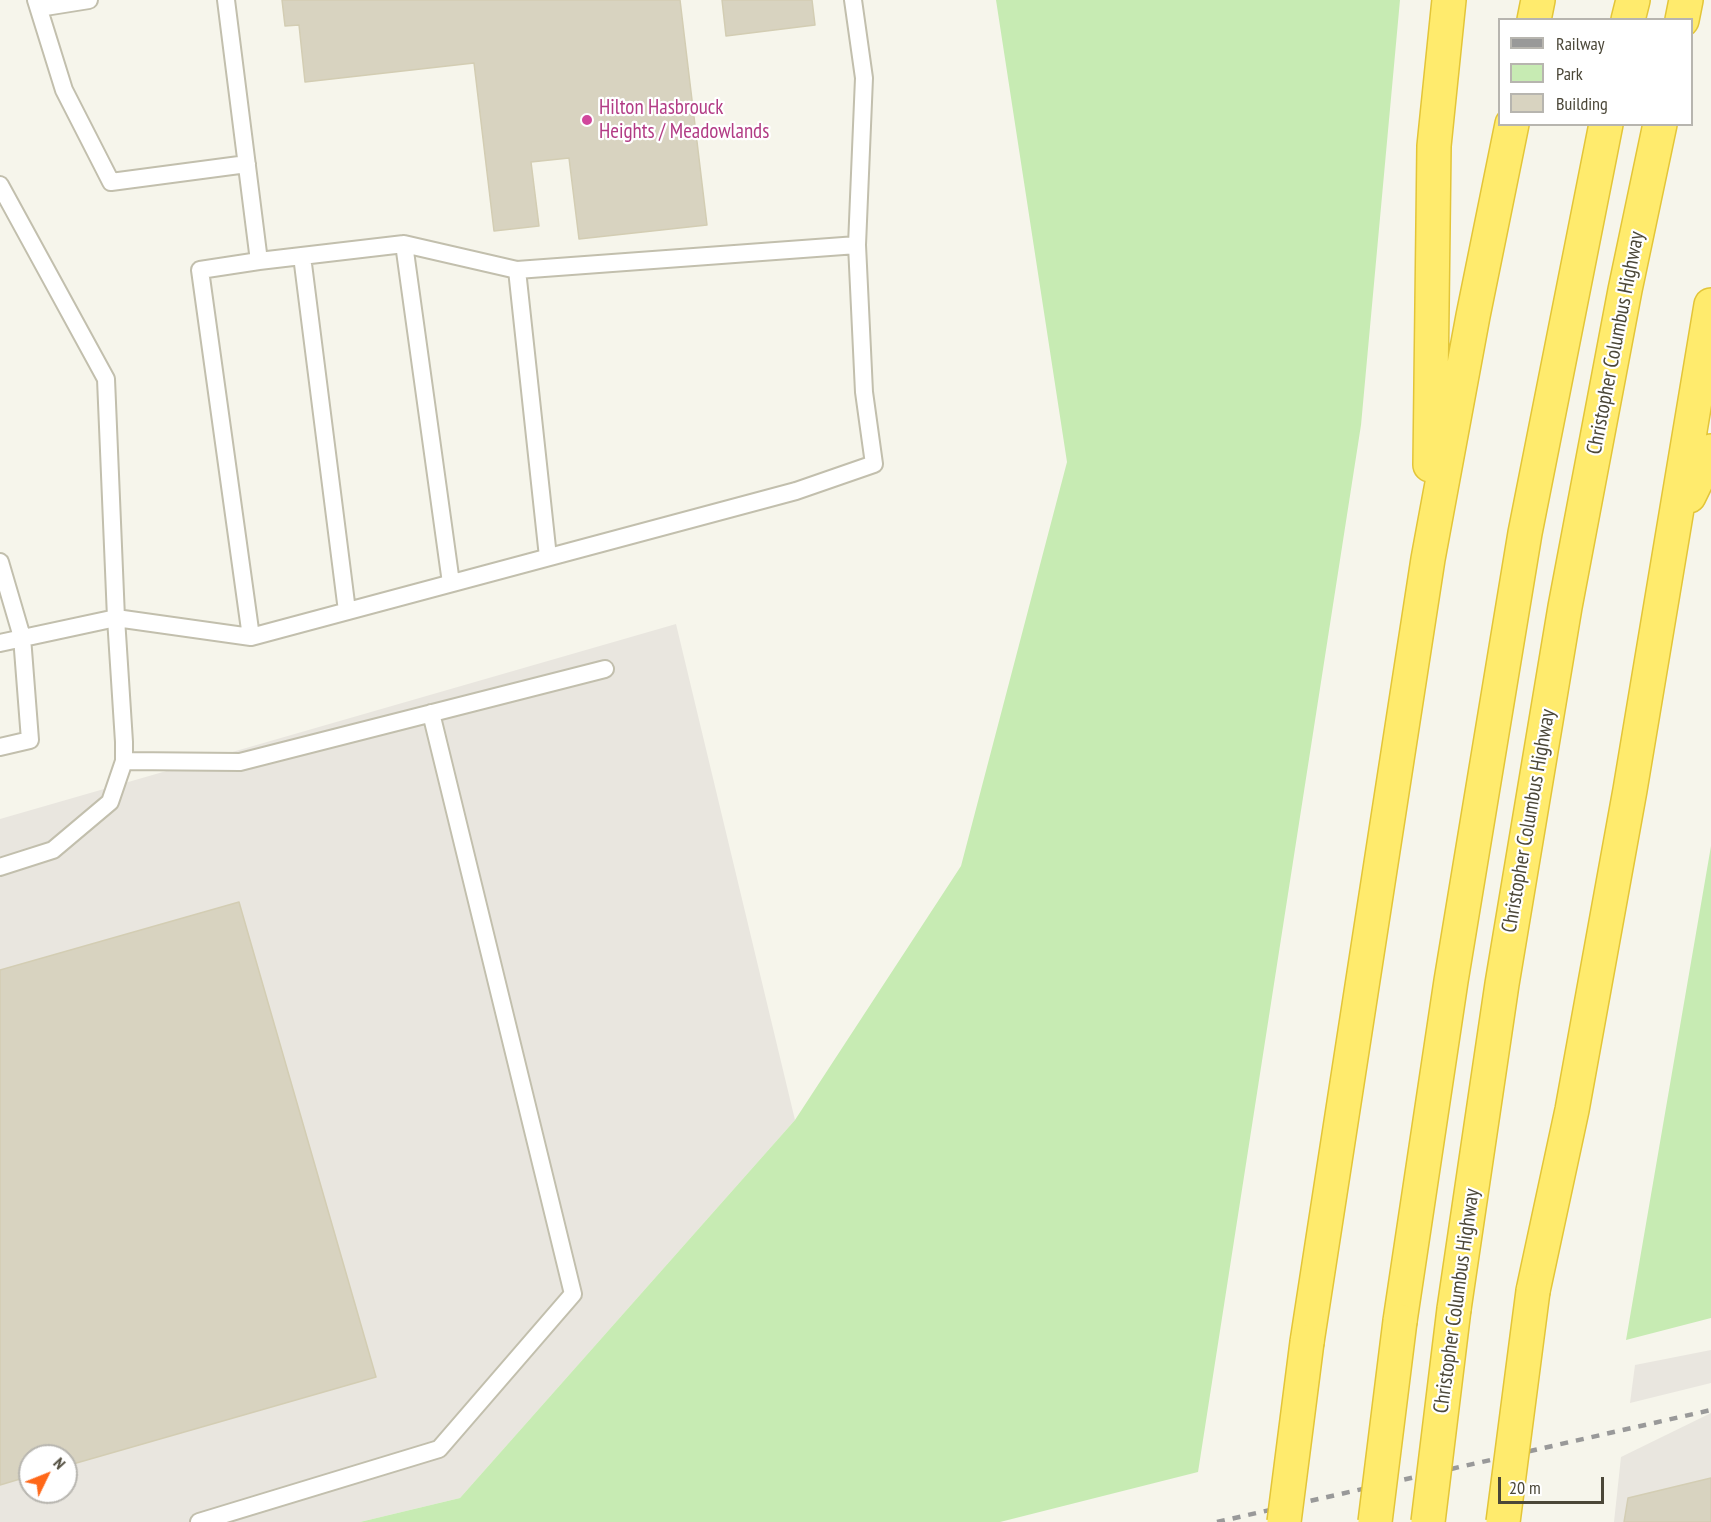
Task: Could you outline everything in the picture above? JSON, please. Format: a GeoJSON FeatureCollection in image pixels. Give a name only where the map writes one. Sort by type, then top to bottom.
{"type":"FeatureCollection","features":[{"type":"Feature","properties":{"kind":"highway"},"geometry":{"type":"LineString","coordinates":[[1428,559],[1434,146],[1449,0]]}},
{"type":"Feature","properties":{"kind":"highway"},"geometry":{"type":"LineString","coordinates":[[1534,18],[1538,0]]}},
{"type":"Feature","properties":{"kind":"highway"},"geometry":{"type":"LineString","coordinates":[[1628,18],[1633,0]]}},
{"type":"Feature","properties":{"kind":"highway"},"geometry":{"type":"LineString","coordinates":[[1682,18],[1686,0]]}},
{"type":"Feature","properties":{"kind":"highway"},"geometry":{"type":"LineString","coordinates":[[1284,1522],[1307,1342],[1428,559],[1473,316],[1512,126]]}},
{"type":"Feature","properties":{"kind":"highway"},"geometry":{"type":"LineString","coordinates":[[1375,1522],[1400,1321],[1451,981],[1525,533],[1606,126]]}},
{"type":"Feature","properties":{"kind":"highway","name":"Christopher Columbus Highway"},"geometry":{"type":"LineString","coordinates":[[1428,1522],[1454,1309],[1502,984],[1565,607],[1625,290],[1660,126]]}},
{"type":"Feature","properties":{"kind":"highway"},"geometry":{"type":"LineString","coordinates":[[1503,1522],[1533,1292],[1572,1110],[1630,790],[1711,305]]}},
{"type":"Feature","properties":{"kind":"highway"},"geometry":{"type":"LineString","coordinates":[[1674,527],[1711,451]]}},
{"type":"Feature","properties":{"kind":"lane"},"geometry":{"type":"LineString","coordinates":[[89,0],[38,4],[64,90],[111,182],[247,164]]}},
{"type":"Feature","properties":{"kind":"lane"},"geometry":{"type":"LineString","coordinates":[[226,0],[260,261]]}},
{"type":"Feature","properties":{"kind":"lane"},"geometry":{"type":"LineString","coordinates":[[0,643],[116,618],[251,637],[796,490],[874,464],[864,392],[857,244],[864,78],[853,0]]}},
{"type":"Feature","properties":{"kind":"lane"},"geometry":{"type":"LineString","coordinates":[[0,185],[106,379],[124,761],[110,802],[53,850],[0,867]]}},
{"type":"Feature","properties":{"kind":"lane"},"geometry":{"type":"LineString","coordinates":[[251,637],[200,270],[404,244],[517,270],[857,244]]}},
{"type":"Feature","properties":{"kind":"lane"},"geometry":{"type":"LineString","coordinates":[[404,244],[451,583]]}},
{"type":"Feature","properties":{"kind":"lane"},"geometry":{"type":"LineString","coordinates":[[303,256],[347,611]]}},
{"type":"Feature","properties":{"kind":"lane"},"geometry":{"type":"LineString","coordinates":[[517,270],[548,557]]}},
{"type":"Feature","properties":{"kind":"lane"},"geometry":{"type":"LineString","coordinates":[[0,562],[22,638],[30,740],[0,747]]}},
{"type":"Feature","properties":{"kind":"lane"},"geometry":{"type":"LineString","coordinates":[[124,761],[240,762],[605,669]]}},
{"type":"Feature","properties":{"kind":"lane"},"geometry":{"type":"LineString","coordinates":[[199,1522],[439,1449],[573,1294],[431,713]]}},
{"type":"Feature","properties":{"kind":"shaded area"},"geometry":{"type":"Polygon","coordinates":[[[676,624],[795,1120],[460,1498],[360,1522],[0,1522],[0,819],[676,624]]]}},
{"type":"Feature","properties":{"kind":"shaded area"},"geometry":{"type":"Polygon","coordinates":[[[1711,1350],[1711,1383],[1630,1403],[1635,1365],[1711,1350]]]}},
{"type":"Feature","properties":{"kind":"shaded area"},"geometry":{"type":"Polygon","coordinates":[[[1711,1413],[1711,1522],[1614,1522],[1621,1457],[1711,1413]]]}},
{"type":"Feature","properties":{"kind":"green space"},"geometry":{"type":"Polygon","coordinates":[[[996,0],[1400,0],[1361,425],[1198,1472],[1000,1522],[360,1522],[460,1498],[795,1120],[961,866],[1067,462],[996,0]]]}},
{"type":"Feature","properties":{"kind":"green space"},"geometry":{"type":"Polygon","coordinates":[[[1711,846],[1711,1318],[1626,1340],[1711,846]]]}},
{"type":"Feature","properties":{"kind":"building","name":"Hilton Hasbrouck Heights / Meadowlands"},"geometry":{"type":"Polygon","coordinates":[[[282,0],[680,0],[707,225],[579,239],[569,158],[531,162],[539,226],[494,231],[474,63],[305,82],[299,25],[285,26],[282,0]]]}},
{"type":"Feature","properties":{"kind":"building","name":"Hilton Hasbrouck Heights / Meadowlands"},"geometry":{"type":"Polygon","coordinates":[[[722,0],[812,0],[815,25],[726,36],[722,0]]]}},
{"type":"Feature","properties":{"kind":"building"},"geometry":{"type":"Polygon","coordinates":[[[239,902],[376,1377],[78,1463],[78,1444],[18,1444],[18,1480],[0,1485],[0,970],[239,902]]]}},
{"type":"Feature","properties":{"kind":"building"},"geometry":{"type":"Polygon","coordinates":[[[1711,1478],[1711,1522],[1624,1522],[1628,1498],[1711,1478]]]}},
{"type":"Feature","properties":{"kind":"railway"},"geometry":{"type":"LineString","coordinates":[[1217,1522],[1711,1410]]}},
{"type":"Feature","properties":{"kind":"place","name":"Hilton Hasbrouck Heights / Meadowlands"},"geometry":{"type":"Point","coordinates":[587,120]}}]}
